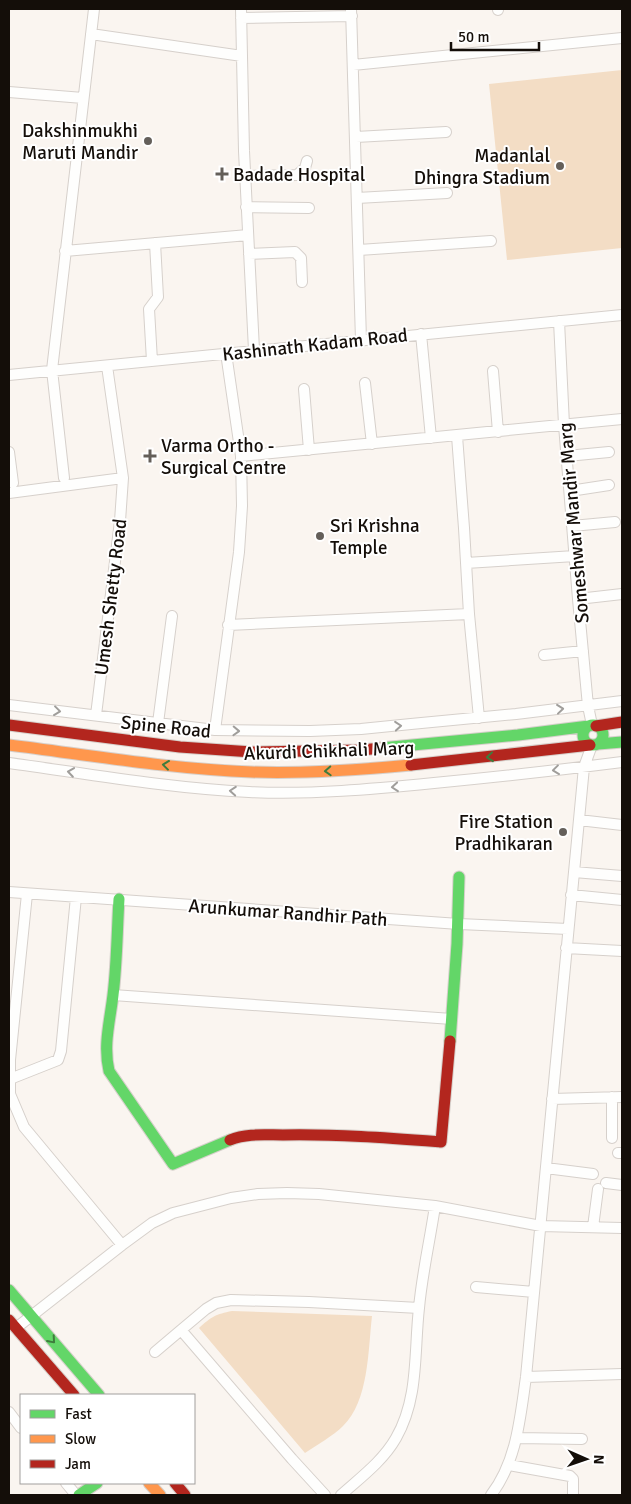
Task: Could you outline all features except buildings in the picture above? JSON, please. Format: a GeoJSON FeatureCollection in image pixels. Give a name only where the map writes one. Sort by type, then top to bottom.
{"type":"FeatureCollection","features":[{"type":"Feature","properties":{"kind":"main road"},"geometry":{"type":"LineString","coordinates":[[593,726],[601,729],[603,734],[602,740],[593,745],[585,742],[584,730],[593,726],[622,722]]}},
{"type":"Feature","properties":{"kind":"main road","name":"Spine Road"},"geometry":{"type":"LineString","coordinates":[[9,725],[180,747],[252,752],[362,750],[593,726]]}},
{"type":"Feature","properties":{"kind":"main road","name":"Akurdi Chikhali Marg"},"geometry":{"type":"LineString","coordinates":[[9,745],[178,766],[251,772],[281,772],[364,769],[622,742]]}},
{"type":"Feature","properties":{"kind":"main road"},"geometry":{"type":"LineString","coordinates":[[119,899],[113,995],[106,1061],[109,1071],[173,1164],[224,1141],[252,1135],[321,1134],[441,1142],[459,924],[460,878]]}},
{"type":"Feature","properties":{"kind":"main road"},"geometry":{"type":"LineString","coordinates":[[9,1290],[98,1394]]}},
{"type":"Feature","properties":{"kind":"main road"},"geometry":{"type":"LineString","coordinates":[[13,1324],[73,1394]]}},
{"type":"Feature","properties":{"kind":"main road"},"geometry":{"type":"LineString","coordinates":[[77,1495],[95,1484]]}},
{"type":"Feature","properties":{"kind":"main road"},"geometry":{"type":"LineString","coordinates":[[151,1484],[160,1495]]}},
{"type":"Feature","properties":{"kind":"main road"},"geometry":{"type":"LineString","coordinates":[[176,1484],[186,1495]]}},
{"type":"Feature","properties":{"kind":"street"},"geometry":{"type":"LineString","coordinates":[[64,478],[52,370],[94,9]]}},
{"type":"Feature","properties":{"kind":"street"},"geometry":{"type":"LineString","coordinates":[[254,350],[246,207],[241,13],[351,13],[361,340]]}},
{"type":"Feature","properties":{"kind":"street"},"geometry":{"type":"LineString","coordinates":[[91,34],[242,56]]}},
{"type":"Feature","properties":{"kind":"street"},"geometry":{"type":"LineString","coordinates":[[353,65],[622,38]]}},
{"type":"Feature","properties":{"kind":"street"},"geometry":{"type":"LineString","coordinates":[[9,92],[83,98]]}},
{"type":"Feature","properties":{"kind":"street"},"geometry":{"type":"LineString","coordinates":[[356,137],[446,132]]}},
{"type":"Feature","properties":{"kind":"street"},"geometry":{"type":"LineString","coordinates":[[245,176],[297,175],[305,168],[307,161]]}},
{"type":"Feature","properties":{"kind":"street"},"geometry":{"type":"LineString","coordinates":[[357,198],[447,193]]}},
{"type":"Feature","properties":{"kind":"street"},"geometry":{"type":"LineString","coordinates":[[246,207],[308,208]]}},
{"type":"Feature","properties":{"kind":"street"},"geometry":{"type":"LineString","coordinates":[[65,251],[248,235]]}},
{"type":"Feature","properties":{"kind":"street"},"geometry":{"type":"LineString","coordinates":[[359,250],[491,241]]}},
{"type":"Feature","properties":{"kind":"street"},"geometry":{"type":"LineString","coordinates":[[152,361],[149,309],[158,297],[155,243]]}},
{"type":"Feature","properties":{"kind":"street"},"geometry":{"type":"LineString","coordinates":[[249,254],[295,252],[301,258],[302,282]]}},
{"type":"Feature","properties":{"kind":"street","name":"Kashinath Kadam Road"},"geometry":{"type":"LineString","coordinates":[[9,374],[622,315]]}},
{"type":"Feature","properties":{"kind":"street","name":"Someshwar Mandir Marg"},"geometry":{"type":"LineString","coordinates":[[559,321],[564,425],[578,599],[588,706],[593,726]]}},
{"type":"Feature","properties":{"kind":"street"},"geometry":{"type":"LineString","coordinates":[[421,334],[431,438]]}},
{"type":"Feature","properties":{"kind":"street"},"geometry":{"type":"LineString","coordinates":[[215,730],[239,552],[242,506],[241,456],[226,353]]}},
{"type":"Feature","properties":{"kind":"street","name":"Umesh Shetty Road"},"geometry":{"type":"LineString","coordinates":[[96,716],[120,521],[122,478],[107,366]]}},
{"type":"Feature","properties":{"kind":"street"},"geometry":{"type":"LineString","coordinates":[[493,371],[498,432]]}},
{"type":"Feature","properties":{"kind":"street"},"geometry":{"type":"LineString","coordinates":[[365,383],[372,444]]}},
{"type":"Feature","properties":{"kind":"street"},"geometry":{"type":"LineString","coordinates":[[304,389],[310,450]]}},
{"type":"Feature","properties":{"kind":"street"},"geometry":{"type":"LineString","coordinates":[[241,456],[622,420]]}},
{"type":"Feature","properties":{"kind":"street"},"geometry":{"type":"LineString","coordinates":[[457,436],[469,614],[479,718]]}},
{"type":"Feature","properties":{"kind":"street"},"geometry":{"type":"LineString","coordinates":[[9,452],[11,488],[122,478]]}},
{"type":"Feature","properties":{"kind":"street"},"geometry":{"type":"LineString","coordinates":[[567,456],[609,452]]}},
{"type":"Feature","properties":{"kind":"street"},"geometry":{"type":"LineString","coordinates":[[570,491],[609,485]]}},
{"type":"Feature","properties":{"kind":"street"},"geometry":{"type":"LineString","coordinates":[[572,526],[615,522]]}},
{"type":"Feature","properties":{"kind":"street"},"geometry":{"type":"LineString","coordinates":[[466,563],[575,556]]}},
{"type":"Feature","properties":{"kind":"street"},"geometry":{"type":"LineString","coordinates":[[578,599],[622,594]]}},
{"type":"Feature","properties":{"kind":"street"},"geometry":{"type":"LineString","coordinates":[[228,625],[469,614]]}},
{"type":"Feature","properties":{"kind":"street"},"geometry":{"type":"LineString","coordinates":[[158,723],[172,616]]}},
{"type":"Feature","properties":{"kind":"street"},"geometry":{"type":"LineString","coordinates":[[544,655],[583,651]]}},
{"type":"Feature","properties":{"kind":"street"},"geometry":{"type":"LineString","coordinates":[[9,705],[215,730],[310,731],[361,729],[479,718],[622,701]]}},
{"type":"Feature","properties":{"kind":"street"},"geometry":{"type":"LineString","coordinates":[[491,1495],[509,1465],[517,1438],[526,1377],[584,767],[593,745]]}},
{"type":"Feature","properties":{"kind":"street"},"geometry":{"type":"LineString","coordinates":[[9,763],[177,786],[250,792],[311,792],[365,789],[622,762]]}},
{"type":"Feature","properties":{"kind":"street"},"geometry":{"type":"LineString","coordinates":[[579,820],[622,825]]}},
{"type":"Feature","properties":{"kind":"street"},"geometry":{"type":"LineString","coordinates":[[574,872],[622,876]]}},
{"type":"Feature","properties":{"kind":"street","name":"Arunkumar Randhir Path"},"geometry":{"type":"LineString","coordinates":[[9,892],[459,924],[568,929]]}},
{"type":"Feature","properties":{"kind":"street"},"geometry":{"type":"LineString","coordinates":[[27,894],[10,1060],[10,1094],[24,1127],[122,1245]]}},
{"type":"Feature","properties":{"kind":"street"},"geometry":{"type":"LineString","coordinates":[[571,895],[622,900]]}},
{"type":"Feature","properties":{"kind":"street"},"geometry":{"type":"LineString","coordinates":[[10,1079],[58,1060],[61,1052],[76,897]]}},
{"type":"Feature","properties":{"kind":"street"},"geometry":{"type":"LineString","coordinates":[[566,948],[622,951]]}},
{"type":"Feature","properties":{"kind":"street"},"geometry":{"type":"LineString","coordinates":[[113,995],[452,1020]]}},
{"type":"Feature","properties":{"kind":"street"},"geometry":{"type":"LineString","coordinates":[[552,1099],[617,1097],[612,1138]]}},
{"type":"Feature","properties":{"kind":"street"},"geometry":{"type":"LineString","coordinates":[[546,1168],[594,1174]]}},
{"type":"Feature","properties":{"kind":"street"},"geometry":{"type":"LineString","coordinates":[[593,1228],[602,1186],[622,1185]]}},
{"type":"Feature","properties":{"kind":"street"},"geometry":{"type":"LineString","coordinates":[[13,1324],[31,1316],[152,1223],[173,1213],[222,1200],[258,1194],[319,1194],[435,1206],[541,1226],[620,1228],[622,1217]]}},
{"type":"Feature","properties":{"kind":"street"},"geometry":{"type":"LineString","coordinates":[[341,1495],[385,1455],[396,1438],[406,1415],[415,1375],[419,1308],[435,1206]]}},
{"type":"Feature","properties":{"kind":"street"},"geometry":{"type":"LineString","coordinates":[[476,1287],[534,1292]]}},
{"type":"Feature","properties":{"kind":"street"},"geometry":{"type":"LineString","coordinates":[[156,1352],[206,1309],[216,1303],[231,1300],[419,1308]]}},
{"type":"Feature","properties":{"kind":"street"},"geometry":{"type":"LineString","coordinates":[[181,1330],[325,1495]]}},
{"type":"Feature","properties":{"kind":"street"},"geometry":{"type":"LineString","coordinates":[[526,1377],[622,1374]]}},
{"type":"Feature","properties":{"kind":"street"},"geometry":{"type":"LineString","coordinates":[[9,1412],[20,1427]]}},
{"type":"Feature","properties":{"kind":"street"},"geometry":{"type":"LineString","coordinates":[[517,1438],[582,1439]]}},
{"type":"Feature","properties":{"kind":"street"},"geometry":{"type":"LineString","coordinates":[[509,1465],[570,1476],[572,1479],[573,1495]]}},
{"type":"Feature","properties":{"kind":"street"},"geometry":{"type":"LineString","coordinates":[[67,1484],[77,1495]]}},
{"type":"Feature","properties":{"kind":"shaded area","name":"Madanlal Dhingra Stadium"},"geometry":{"type":"Polygon","coordinates":[[[622,70],[622,248],[507,260],[489,84],[622,70]]]}},
{"type":"Feature","properties":{"kind":"shaded area"},"geometry":{"type":"Polygon","coordinates":[[[232,1311],[372,1316],[363,1389],[352,1415],[343,1426],[305,1453],[199,1328],[214,1316],[232,1311]]]}},
{"type":"Feature","properties":{"kind":"traffic: fast"},"geometry":{"type":"LineString","coordinates":[[593,725],[600,728],[603,735],[600,742],[593,745],[586,742],[583,735],[586,728],[593,725]]}},
{"type":"Feature","properties":{"kind":"traffic: fast"},"geometry":{"type":"LineString","coordinates":[[381,748],[589,726]]}},
{"type":"Feature","properties":{"kind":"traffic: fast"},"geometry":{"type":"LineString","coordinates":[[598,744],[622,742]]}},
{"type":"Feature","properties":{"kind":"traffic: fast"},"geometry":{"type":"LineString","coordinates":[[450,1041],[457,944],[459,877]]}},
{"type":"Feature","properties":{"kind":"traffic: fast"},"geometry":{"type":"LineString","coordinates":[[119,899],[113,995],[107,1042],[109,1071],[173,1164],[230,1140]]}},
{"type":"Feature","properties":{"kind":"traffic: fast"},"geometry":{"type":"LineString","coordinates":[[9,1290],[98,1394]]}},
{"type":"Feature","properties":{"kind":"traffic: fast"},"geometry":{"type":"LineString","coordinates":[[79,1495],[96,1484]]}},
{"type":"Feature","properties":{"kind":"traffic: slow"},"geometry":{"type":"LineString","coordinates":[[9,745],[160,765],[252,772],[332,771],[411,765]]}},
{"type":"Feature","properties":{"kind":"traffic: slow"},"geometry":{"type":"LineString","coordinates":[[150,1484],[160,1495]]}},
{"type":"Feature","properties":{"kind":"traffic: jam"},"geometry":{"type":"LineString","coordinates":[[596,726],[622,722]]}},
{"type":"Feature","properties":{"kind":"traffic: jam"},"geometry":{"type":"LineString","coordinates":[[9,725],[180,747],[252,752],[381,748]]}},
{"type":"Feature","properties":{"kind":"traffic: jam"},"geometry":{"type":"LineString","coordinates":[[411,765],[590,745]]}},
{"type":"Feature","properties":{"kind":"traffic: jam"},"geometry":{"type":"LineString","coordinates":[[230,1140],[249,1135],[303,1135],[441,1142],[450,1041]]}},
{"type":"Feature","properties":{"kind":"traffic: jam"},"geometry":{"type":"LineString","coordinates":[[9,1320],[73,1394]]}},
{"type":"Feature","properties":{"kind":"traffic: jam"},"geometry":{"type":"LineString","coordinates":[[176,1484],[185,1495]]}},
{"type":"Feature","properties":{"kind":"place","name":"Dakshinmukhi Maruti Mandir"},"geometry":{"type":"Point","coordinates":[148,141]}},
{"type":"Feature","properties":{"kind":"place","name":"Madanlal Dhingra Stadium"},"geometry":{"type":"Point","coordinates":[560,166]}},
{"type":"Feature","properties":{"kind":"place","name":"Badade Hospital"},"geometry":{"type":"Point","coordinates":[222,174]}},
{"type":"Feature","properties":{"kind":"place","name":"Varma Ortho - Surgical Centre"},"geometry":{"type":"Point","coordinates":[150,456]}},
{"type":"Feature","properties":{"kind":"place","name":"Sri Krishna Temple"},"geometry":{"type":"Point","coordinates":[320,536]}},
{"type":"Feature","properties":{"kind":"place","name":"Fire Station Pradhikaran"},"geometry":{"type":"Point","coordinates":[563,832]}}]}
